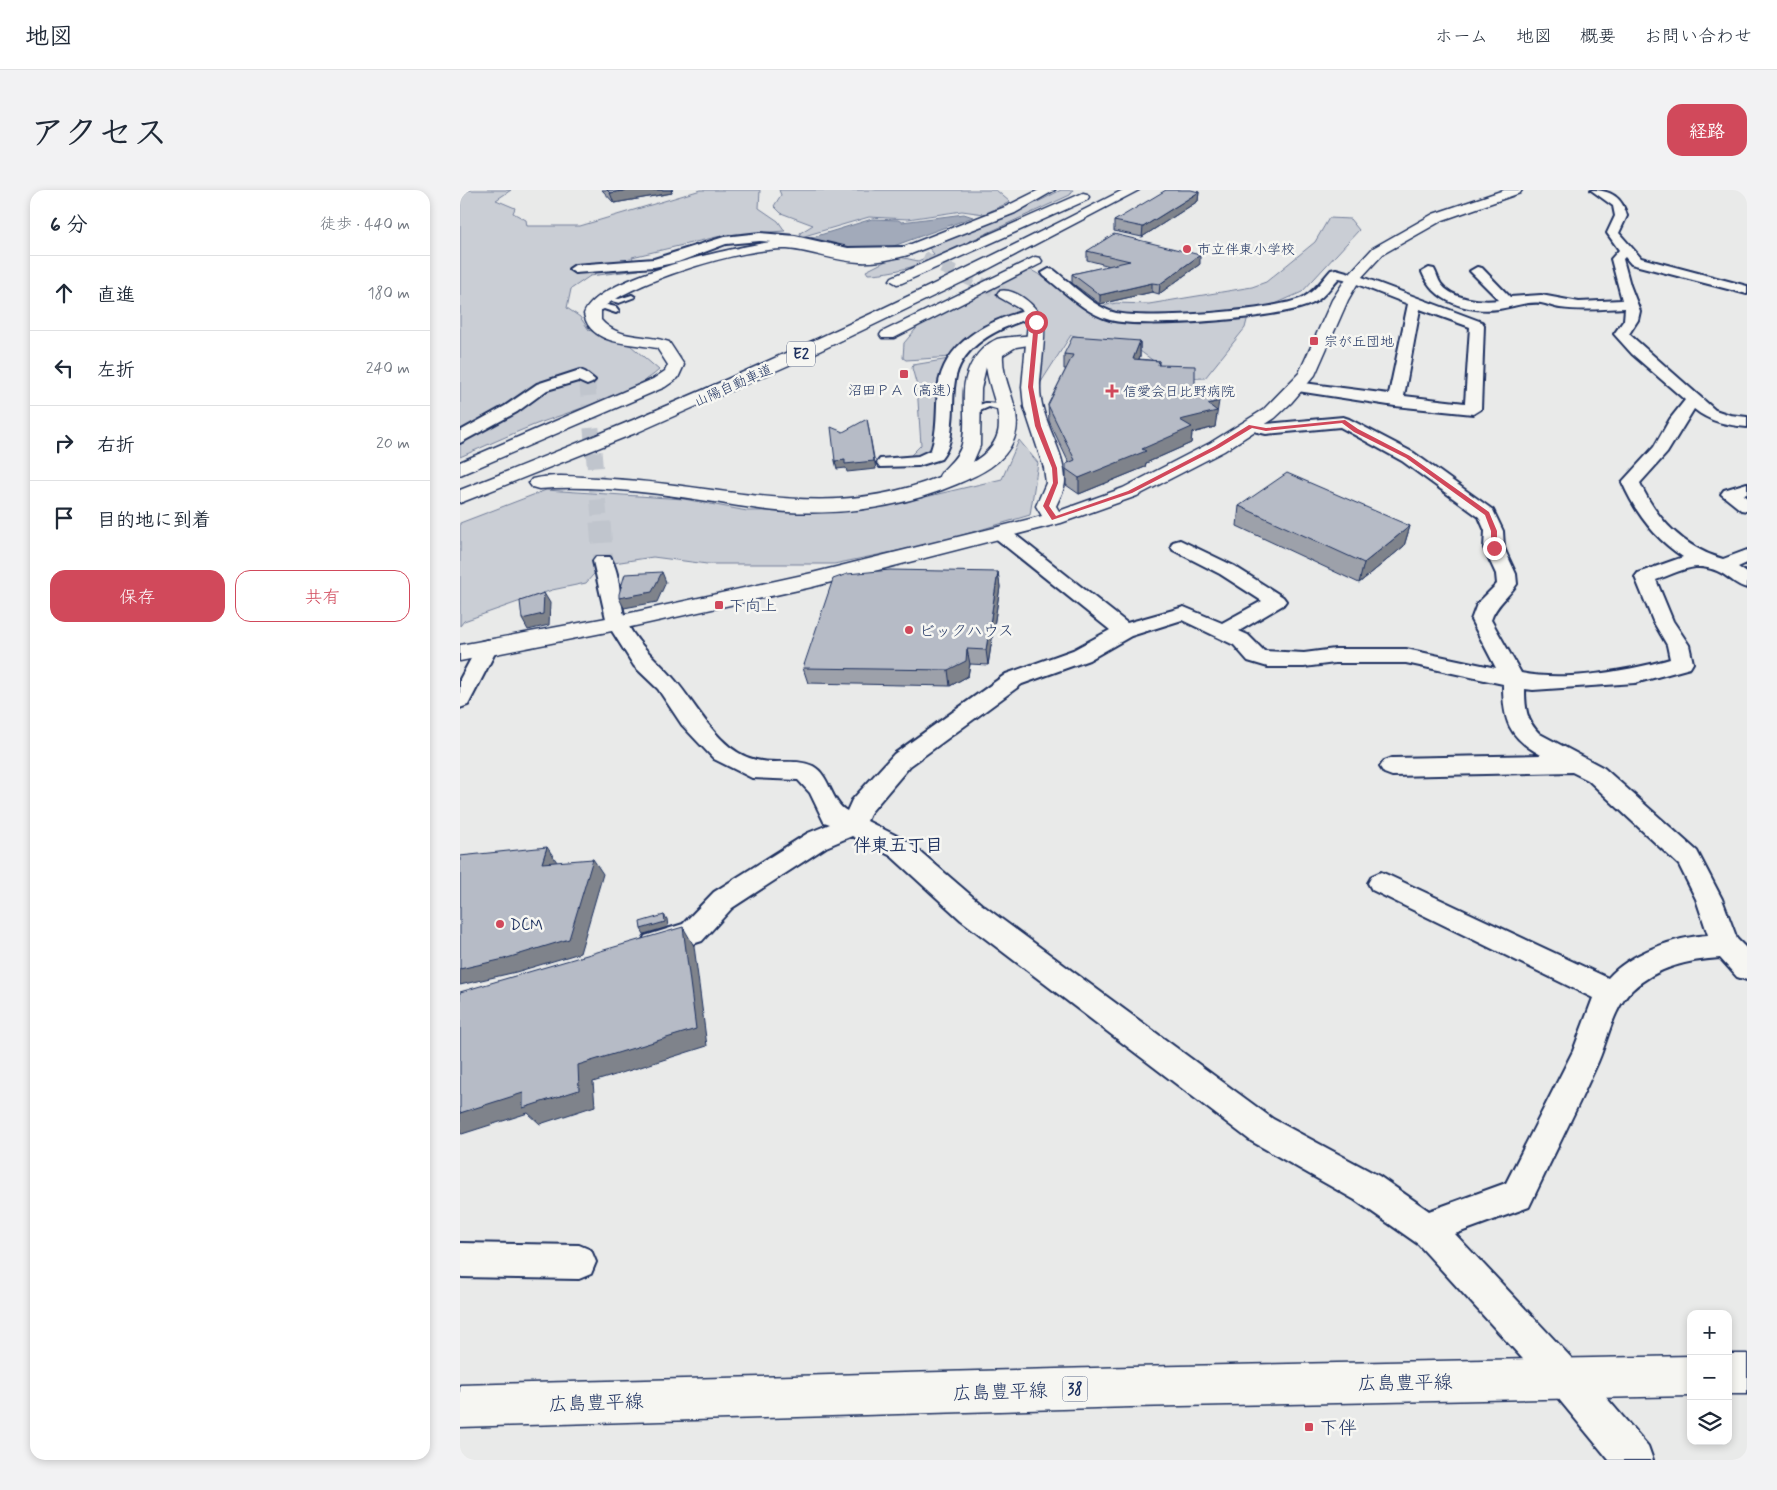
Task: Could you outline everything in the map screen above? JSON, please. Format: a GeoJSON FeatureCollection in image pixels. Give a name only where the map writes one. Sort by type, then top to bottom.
{"type":"FeatureCollection","features":[{"type":"Feature","properties":{"kind":"main road"},"geometry":{"type":"LineString","coordinates":[[647,328],[630,330],[618,327],[613,321],[616,311],[632,297],[713,262],[752,250],[796,248],[865,260],[886,258],[1010,210],[1049,190]]}},
{"type":"Feature","properties":{"kind":"main road"},"geometry":{"type":"LineString","coordinates":[[898,280],[1098,190]]}},
{"type":"Feature","properties":{"kind":"main road","name":"山陽自動車道"},"geometry":{"type":"LineString","coordinates":[[460,480],[669,398],[787,347],[964,263],[1106,190]]}},
{"type":"Feature","properties":{"kind":"main road","name":"山陽自動車道"},"geometry":{"type":"LineString","coordinates":[[460,497],[683,407],[805,353],[946,286],[1133,190]]}},
{"type":"Feature","properties":{"kind":"main road"},"geometry":{"type":"LineString","coordinates":[[1076,236],[1148,190]]}},
{"type":"Feature","properties":{"kind":"main road"},"geometry":{"type":"LineString","coordinates":[[460,653],[617,623],[812,580],[1054,519],[1130,492],[1217,447],[1269,414],[1296,387],[1315,361],[1340,300],[1354,278],[1378,251],[1395,240],[1457,209],[1507,191]]}},
{"type":"Feature","properties":{"kind":"main road"},"geometry":{"type":"LineString","coordinates":[[460,469],[659,383],[672,374],[676,365],[675,360],[662,345],[631,341],[594,324],[591,319],[592,312],[597,304],[609,295],[636,284],[736,251],[756,247],[798,246],[859,258],[882,257],[906,251],[923,258]]}},
{"type":"Feature","properties":{"kind":"main road"},"geometry":{"type":"LineString","coordinates":[[888,335],[999,281],[1046,254]]}},
{"type":"Feature","properties":{"kind":"main road"},"geometry":{"type":"LineString","coordinates":[[1004,294],[1016,300],[1032,313],[1036,322],[1031,387],[1033,407],[1054,468],[1056,483],[1046,506],[1054,519]]}},
{"type":"Feature","properties":{"kind":"main road"},"geometry":{"type":"LineString","coordinates":[[539,483],[555,482],[671,490],[784,506],[820,507],[874,502],[941,484],[967,473],[988,460],[1006,440],[1009,427],[1007,410],[994,363],[996,353],[1010,343],[1035,340]]}},
{"type":"Feature","properties":{"kind":"main road"},"geometry":{"type":"LineString","coordinates":[[579,468],[577,474],[581,479],[589,481],[687,488],[785,502],[856,501],[914,489],[954,472],[965,462],[971,451],[974,438],[973,403],[975,372],[983,358],[990,350],[1002,343],[1035,340]]}},
{"type":"Feature","properties":{"kind":"main road"},"geometry":{"type":"LineString","coordinates":[[460,513],[612,456]]}},
{"type":"Feature","properties":{"kind":"main road"},"geometry":{"type":"LineString","coordinates":[[1732,1374],[1747,1374]]}},
{"type":"Feature","properties":{"kind":"main road","name":"広島豊平線"},"geometry":{"type":"LineString","coordinates":[[460,1406],[1131,1387],[1687,1376]]}},
{"type":"Feature","properties":{"kind":"street"},"geometry":{"type":"LineString","coordinates":[[1597,190],[1618,204],[1621,216],[1613,233],[1636,261],[1747,290]]}},
{"type":"Feature","properties":{"kind":"street"},"geometry":{"type":"LineString","coordinates":[[575,270],[654,263],[673,259],[724,241],[760,237],[795,240],[848,252],[906,251]]}},
{"type":"Feature","properties":{"kind":"street"},"geometry":{"type":"LineString","coordinates":[[1627,252],[1621,254],[1617,259],[1633,311],[1631,320],[1621,334],[1637,351],[1693,400],[1717,418],[1747,422]]}},
{"type":"Feature","properties":{"kind":"street"},"geometry":{"type":"LineString","coordinates":[[1476,271],[1507,301]]}},
{"type":"Feature","properties":{"kind":"street"},"geometry":{"type":"LineString","coordinates":[[1048,272],[1098,311],[1114,317],[1133,319],[1272,310],[1309,300],[1336,273],[1354,278],[1436,310],[1469,319],[1477,324],[1473,409],[1395,401],[1296,387]]}},
{"type":"Feature","properties":{"kind":"street"},"geometry":{"type":"LineString","coordinates":[[1429,272],[1436,287],[1460,301]]}},
{"type":"Feature","properties":{"kind":"street"},"geometry":{"type":"LineString","coordinates":[[1436,310],[1460,301],[1499,304],[1507,301],[1541,299],[1571,306],[1588,307],[1630,304]]}},
{"type":"Feature","properties":{"kind":"street"},"geometry":{"type":"LineString","coordinates":[[1395,401],[1416,302]]}},
{"type":"Feature","properties":{"kind":"street"},"geometry":{"type":"LineString","coordinates":[[886,463],[920,460],[933,456],[940,449],[946,410],[948,375],[954,360],[967,346],[989,330],[1016,317],[1032,313]]}},
{"type":"Feature","properties":{"kind":"street"},"geometry":{"type":"LineString","coordinates":[[460,438],[511,409],[542,387],[580,376],[587,380]]}},
{"type":"Feature","properties":{"kind":"street"},"geometry":{"type":"LineString","coordinates":[[1693,400],[1678,419],[1661,449],[1631,482],[1637,497],[1646,511],[1672,540],[1700,558],[1723,566],[1747,582]]}},
{"type":"Feature","properties":{"kind":"street"},"geometry":{"type":"LineString","coordinates":[[1251,426],[1266,429],[1343,422],[1356,431],[1408,457],[1487,514],[1494,531],[1494,548],[1506,574],[1507,584],[1499,595],[1484,608],[1481,620],[1514,681],[1514,710],[1522,731],[1532,740],[1596,774],[1688,858],[1709,899],[1726,946],[1747,968]]}},
{"type":"Feature","properties":{"kind":"street"},"geometry":{"type":"LineString","coordinates":[[1747,488],[1730,494],[1747,506]]}},
{"type":"Feature","properties":{"kind":"street"},"geometry":{"type":"LineString","coordinates":[[1001,533],[1026,555],[1124,631]]}},
{"type":"Feature","properties":{"kind":"street"},"geometry":{"type":"LineString","coordinates":[[1180,546],[1227,570],[1276,602],[1223,631]]}},
{"type":"Feature","properties":{"kind":"street"},"geometry":{"type":"LineString","coordinates":[[1723,566],[1747,556]]}},
{"type":"Feature","properties":{"kind":"street"},"geometry":{"type":"LineString","coordinates":[[634,951],[692,933],[723,900],[818,840],[852,826],[861,807],[878,784],[902,760],[971,708],[1014,679],[1081,655],[1124,631],[1184,614],[1241,640],[1256,656],[1268,660],[1304,660],[1335,656],[1406,656],[1514,681],[1533,683],[1587,681],[1634,676],[1682,664],[1678,645],[1663,621],[1645,577],[1700,558]]}},
{"type":"Feature","properties":{"kind":"street"},"geometry":{"type":"LineString","coordinates":[[603,561],[617,623],[642,661],[666,684],[690,719],[722,753],[752,769],[791,770],[806,774],[819,788],[833,815],[900,849],[972,912],[1262,1130],[1367,1188],[1430,1232],[1566,1379],[1634,1460]]}},
{"type":"Feature","properties":{"kind":"street"},"geometry":{"type":"LineString","coordinates":[[460,700],[487,647]]}},
{"type":"Feature","properties":{"kind":"street"},"geometry":{"type":"LineString","coordinates":[[1392,766],[1576,763]]}},
{"type":"Feature","properties":{"kind":"street"},"geometry":{"type":"LineString","coordinates":[[1380,883],[1612,994]]}},
{"type":"Feature","properties":{"kind":"street"},"geometry":{"type":"LineString","coordinates":[[1430,1232],[1442,1222],[1517,1195],[1586,1055],[1605,1003],[1623,981],[1661,957],[1692,948],[1726,946]]}},
{"type":"Feature","properties":{"kind":"street"},"geometry":{"type":"LineString","coordinates":[[460,1260],[579,1262]]}},
{"type":"Feature","properties":{"kind":"lane"},"geometry":{"type":"LineString","coordinates":[[609,295],[610,299],[615,300],[632,297]]}},
{"type":"Feature","properties":{"kind":"lane"},"geometry":{"type":"LineString","coordinates":[[592,312],[597,308],[605,307],[613,307],[616,311]]}},
{"type":"Feature","properties":{"kind":"lane"},"geometry":{"type":"LineString","coordinates":[[973,403],[995,397],[1001,391]]}},
{"type":"Feature","properties":{"kind":"lane"},"geometry":{"type":"LineString","coordinates":[[973,403],[997,405],[1007,410]]}},
{"type":"Feature","properties":{"kind":"shaded area"},"geometry":{"type":"Polygon","coordinates":[[[460,190],[511,190],[496,200],[515,208],[513,213],[526,220],[527,226],[580,226],[701,190],[760,190],[759,208],[778,221],[785,231],[725,235],[632,257],[639,270],[590,276],[571,289],[567,308],[580,317],[589,330],[630,345],[659,370],[618,394],[534,425],[460,457],[460,190]]]}},
{"type":"Feature","properties":{"kind":"shaded area"},"geometry":{"type":"Polygon","coordinates":[[[779,190],[996,190],[1010,202],[984,214],[962,211],[908,219],[869,217],[801,237],[800,233],[813,225],[781,213],[774,206],[781,195],[779,190]]]}},
{"type":"Feature","properties":{"kind":"shaded area"},"geometry":{"type":"Polygon","coordinates":[[[1061,190],[1073,190],[1070,195],[922,263],[888,272],[868,274],[866,271],[892,258],[900,257],[918,261],[934,254],[929,248],[933,245],[1012,215],[1061,190]]]}},
{"type":"Feature","properties":{"kind":"shaded area"},"geometry":{"type":"Polygon","coordinates":[[[1329,218],[1350,219],[1359,230],[1302,292],[1248,316],[1245,328],[1205,378],[1178,379],[1140,351],[1071,335],[1036,390],[1041,327],[1037,311],[1018,296],[1006,300],[1018,308],[1018,313],[981,329],[965,341],[952,357],[906,360],[903,358],[904,343],[921,323],[1029,269],[1098,307],[1116,303],[1149,304],[1252,287],[1266,282],[1315,242],[1329,218]]]}},
{"type":"Feature","properties":{"kind":"shaded area"},"geometry":{"type":"Polygon","coordinates":[[[949,359],[937,399],[935,445],[926,454],[909,457],[921,445],[917,386],[912,368],[913,365],[949,359]]]}},
{"type":"Feature","properties":{"kind":"shaded area"},"geometry":{"type":"Polygon","coordinates":[[[1019,440],[1038,463],[1030,515],[936,543],[834,564],[707,564],[653,557],[614,563],[608,558],[586,583],[552,590],[464,621],[460,626],[460,523],[546,490],[684,499],[747,511],[851,510],[921,498],[1002,479],[1019,440]]]}},
{"type":"Feature","properties":{"kind":"water"},"geometry":{"type":"Polygon","coordinates":[[[964,214],[973,217],[891,247],[854,249],[807,239],[872,219],[898,220],[902,222],[964,214]]]}},
{"type":"Feature","properties":{"kind":"building"},"geometry":{"type":"Polygon","coordinates":[[[607,190],[628,190],[610,193],[607,190]]]}},
{"type":"Feature","properties":{"kind":"building"},"geometry":{"type":"Polygon","coordinates":[[[1166,190],[1191,190],[1199,192],[1143,227],[1114,221],[1166,190]]]}},
{"type":"Feature","properties":{"kind":"building"},"geometry":{"type":"Polygon","coordinates":[[[1114,234],[1200,255],[1160,284],[1152,283],[1100,295],[1072,274],[1130,261],[1087,251],[1114,234]]]}},
{"type":"Feature","properties":{"kind":"building"},"geometry":{"type":"Polygon","coordinates":[[[1073,336],[1140,341],[1133,359],[1159,361],[1158,365],[1195,366],[1195,384],[1219,401],[1208,404],[1217,411],[1180,420],[1192,427],[1142,449],[1146,451],[1079,478],[1066,469],[1066,464],[1075,460],[1048,405],[1073,355],[1064,354],[1073,336]]]}},
{"type":"Feature","properties":{"kind":"building"},"geometry":{"type":"Polygon","coordinates":[[[867,419],[874,461],[845,464],[845,460],[835,461],[831,427],[843,432],[867,419]]]}},
{"type":"Feature","properties":{"kind":"building"},"geometry":{"type":"Polygon","coordinates":[[[1287,473],[1410,526],[1364,563],[1239,506],[1287,473]]]}},
{"type":"Feature","properties":{"kind":"building","name":"ビックハウス"},"geometry":{"type":"Polygon","coordinates":[[[890,570],[998,572],[986,650],[967,649],[966,661],[948,670],[803,668],[833,579],[847,574],[890,570]]]}},
{"type":"Feature","properties":{"kind":"building"},"geometry":{"type":"Polygon","coordinates":[[[662,572],[652,592],[619,598],[625,574],[662,572]]]}},
{"type":"Feature","properties":{"kind":"building"},"geometry":{"type":"Polygon","coordinates":[[[544,593],[543,614],[522,619],[520,601],[544,593]]]}},
{"type":"Feature","properties":{"kind":"building","name":"DCM"},"geometry":{"type":"Polygon","coordinates":[[[547,847],[542,863],[593,859],[569,939],[504,959],[460,969],[460,856],[547,847]]]}},
{"type":"Feature","properties":{"kind":"building"},"geometry":{"type":"Polygon","coordinates":[[[664,915],[665,922],[641,929],[640,922],[664,915]]]}},
{"type":"Feature","properties":{"kind":"building"},"geometry":{"type":"Polygon","coordinates":[[[683,927],[696,1029],[578,1065],[579,1090],[523,1108],[523,1093],[460,1113],[460,992],[683,927]]]}},
{"type":"Feature","properties":{"kind":"tunnel"},"geometry":{"type":"LineString","coordinates":[[923,258],[1004,294]]}},
{"type":"Feature","properties":{"kind":"tunnel"},"geometry":{"type":"LineString","coordinates":[[587,380],[600,523]]}},
{"type":"Feature","properties":{"kind":"tunnel"},"geometry":{"type":"LineString","coordinates":[[600,522],[603,561]]}},
{"type":"Feature","properties":{"kind":"place","name":"市立伴東小学校"},"geometry":{"type":"Point","coordinates":[1187,249]}},
{"type":"Feature","properties":{"kind":"place","name":"宗が丘団地"},"geometry":{"type":"Point","coordinates":[1314,341]}},
{"type":"Feature","properties":{"kind":"place","name":"沼田ＰＡ（高速）"},"geometry":{"type":"Point","coordinates":[904,374]}},
{"type":"Feature","properties":{"kind":"place","name":"信愛会日比野病院"},"geometry":{"type":"Point","coordinates":[1112,391]}},
{"type":"Feature","properties":{"kind":"place","name":"下向上"},"geometry":{"type":"Point","coordinates":[719,605]}},
{"type":"Feature","properties":{"kind":"place","name":"ビックハウス"},"geometry":{"type":"Point","coordinates":[909,630]}},
{"type":"Feature","properties":{"kind":"place","name":"DCM"},"geometry":{"type":"Point","coordinates":[500,924]}},
{"type":"Feature","properties":{"kind":"place","name":"下伴"},"geometry":{"type":"Point","coordinates":[1309,1427]}},
{"type":"Feature","properties":{"kind":"district","name":"伴東五丁目"},"geometry":{"type":"Point","coordinates":[898,845]}},
{"type":"Feature","properties":{"kind":"route"},"geometry":{"type":"LineString","coordinates":[[1036,322],[1031,387],[1033,407],[1038,426],[1054,468],[1056,483],[1046,506],[1054,519],[1085,510],[1130,492],[1175,470],[1251,426],[1266,429],[1343,422],[1356,431],[1408,457],[1458,491],[1487,514],[1494,531],[1494,548]]}}]}
